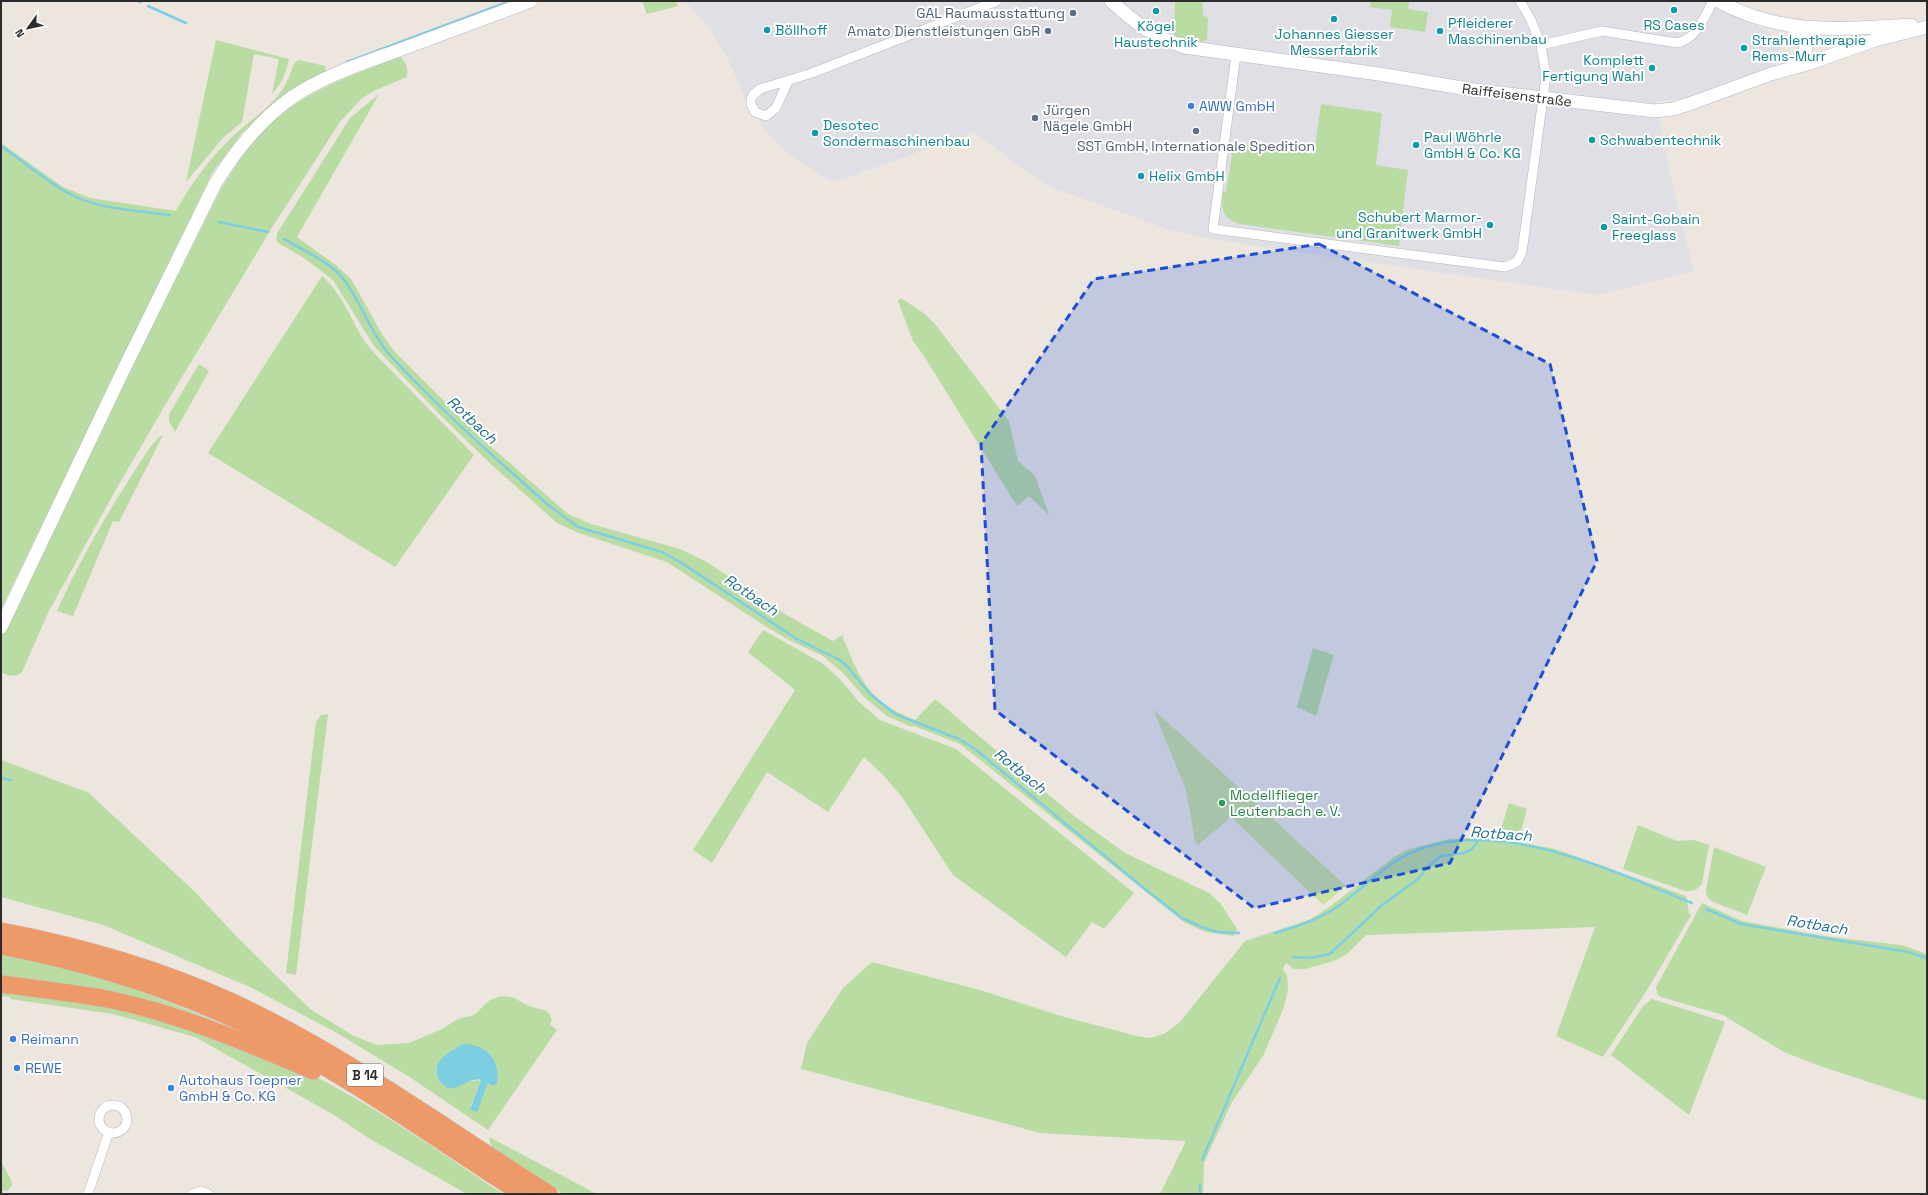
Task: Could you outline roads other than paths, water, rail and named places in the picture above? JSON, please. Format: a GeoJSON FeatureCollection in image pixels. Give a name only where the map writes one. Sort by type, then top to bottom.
{"type":"FeatureCollection","features":[{"type":"Feature","properties":{"kind":"highway","name":"B 14"},"geometry":{"type":"LineString","coordinates":[[1,932],[65,944],[119,960],[171,977],[230,1001],[347,1063],[549,1194]]}},
{"type":"Feature","properties":{"kind":"highway","name":"B 14"},"geometry":{"type":"LineString","coordinates":[[1,946],[77,962],[163,989],[249,1026],[338,1074],[522,1194]]}},
{"type":"Feature","properties":{"kind":"highway"},"geometry":{"type":"LineString","coordinates":[[1,984],[81,995],[143,1008],[215,1032],[317,1073],[338,1074]]}},
{"type":"Feature","properties":{"kind":"main road"},"geometry":{"type":"LineString","coordinates":[[1,627],[121,375],[215,184],[231,158],[251,134],[273,113],[317,82],[531,1]]}},
{"type":"Feature","properties":{"kind":"main road","name":"Raiffeisenstraße"},"geometry":{"type":"LineString","coordinates":[[1111,1],[1142,28],[1171,43],[1185,47],[1379,74],[1474,90],[1655,111],[1673,109],[1689,104],[1788,68],[1807,64],[1875,40],[1927,25]]}},
{"type":"Feature","properties":{"kind":"main road"},"geometry":{"type":"LineString","coordinates":[[1718,1],[1745,14],[1792,27],[1842,28],[1927,25]]}},
{"type":"Feature","properties":{"kind":"main road"},"geometry":{"type":"LineString","coordinates":[[1788,68],[1804,56],[1806,47],[1805,40],[1801,33],[1792,27]]}},
{"type":"Feature","properties":{"kind":"street"},"geometry":{"type":"LineString","coordinates":[[788,80],[997,1]]}},
{"type":"Feature","properties":{"kind":"street"},"geometry":{"type":"LineString","coordinates":[[1236,55],[1213,229],[1497,266],[1511,265],[1520,259],[1522,252],[1546,76],[1541,45],[1531,20],[1520,1]]}},
{"type":"Feature","properties":{"kind":"street"},"geometry":{"type":"LineString","coordinates":[[1541,45],[1602,31],[1677,43],[1685,42],[1698,29],[1713,1]]}},
{"type":"Feature","properties":{"kind":"street"},"geometry":{"type":"LineString","coordinates":[[88,1194],[109,1132]]}},
{"type":"Feature","properties":{"kind":"street"},"geometry":{"type":"LineString","coordinates":[[192,1194],[201,1191],[209,1194]]}},
{"type":"Feature","properties":{"kind":"water"},"geometry":{"type":"Polygon","coordinates":[[[464,1044],[479,1047],[486,1051],[491,1055],[497,1068],[497,1083],[494,1086],[488,1083],[477,1112],[470,1110],[481,1080],[472,1080],[456,1088],[448,1088],[439,1080],[437,1074],[439,1062],[448,1053],[464,1044]]]}},
{"type":"Feature","properties":{"kind":"waterway"},"geometry":{"type":"LineString","coordinates":[[347,62],[510,1]]}},
{"type":"Feature","properties":{"kind":"waterway"},"geometry":{"type":"LineString","coordinates":[[148,6],[186,23]]}},
{"type":"Feature","properties":{"kind":"waterway"},"geometry":{"type":"LineString","coordinates":[[1,146],[51,182],[80,199],[105,206],[170,215]]}},
{"type":"Feature","properties":{"kind":"waterway"},"geometry":{"type":"LineString","coordinates":[[219,222],[268,232]]}},
{"type":"Feature","properties":{"kind":"waterway","name":"Rotbach"},"geometry":{"type":"LineString","coordinates":[[284,239],[325,263],[339,274],[351,290],[376,337],[389,354],[446,413],[506,468],[547,504],[578,527],[662,552],[680,562],[797,639],[838,659],[847,666],[870,694],[895,714],[959,739],[975,749],[1182,918],[1204,928],[1218,932],[1239,933]]}},
{"type":"Feature","properties":{"kind":"waterway"},"geometry":{"type":"LineString","coordinates":[[1,778],[11,780]]}},
{"type":"Feature","properties":{"kind":"waterway","name":"Rotbach"},"geometry":{"type":"LineString","coordinates":[[1275,933],[1307,923],[1330,912],[1399,859],[1433,845],[1470,840],[1508,842],[1547,850],[1586,861],[1692,903]]}},
{"type":"Feature","properties":{"kind":"waterway"},"geometry":{"type":"LineString","coordinates":[[1293,957],[1310,958],[1330,954],[1381,906],[1418,879],[1429,866],[1441,856],[1464,853],[1471,850],[1478,841]]}},
{"type":"Feature","properties":{"kind":"waterway","name":"Rotbach"},"geometry":{"type":"LineString","coordinates":[[1706,909],[1741,924],[1908,952],[1927,958]]}},
{"type":"Feature","properties":{"kind":"waterway"},"geometry":{"type":"LineString","coordinates":[[1202,1160],[1280,978]]}},
{"type":"Feature","properties":{"kind":"waterway"},"geometry":{"type":"LineString","coordinates":[[1200,1184],[1200,1194]]}},
{"type":"Feature","properties":{"kind":"place","name":"RS Cases"},"geometry":{"type":"Point","coordinates":[1674,10]}},
{"type":"Feature","properties":{"kind":"place","name":"Kögel Haustechnik"},"geometry":{"type":"Point","coordinates":[1156,11]}},
{"type":"Feature","properties":{"kind":"place","name":"GAL Raumausstattung"},"geometry":{"type":"Point","coordinates":[1073,13]}},
{"type":"Feature","properties":{"kind":"place","name":"Johannes Giesser Messerfabrik"},"geometry":{"type":"Point","coordinates":[1334,19]}},
{"type":"Feature","properties":{"kind":"place","name":"Böllhoff"},"geometry":{"type":"Point","coordinates":[767,30]}},
{"type":"Feature","properties":{"kind":"place","name":"Amato Dienstleistungen GbR"},"geometry":{"type":"Point","coordinates":[1048,31]}},
{"type":"Feature","properties":{"kind":"place","name":"Pfleiderer Maschinenbau"},"geometry":{"type":"Point","coordinates":[1440,31]}},
{"type":"Feature","properties":{"kind":"place","name":"Strahlentherapie Rems-Murr"},"geometry":{"type":"Point","coordinates":[1744,48]}},
{"type":"Feature","properties":{"kind":"place","name":"Komplett Fertigung Wahl"},"geometry":{"type":"Point","coordinates":[1652,68]}},
{"type":"Feature","properties":{"kind":"place","name":"AWW GmbH"},"geometry":{"type":"Point","coordinates":[1191,106]}},
{"type":"Feature","properties":{"kind":"place","name":"Jürgen Nägele GmbH"},"geometry":{"type":"Point","coordinates":[1035,118]}},
{"type":"Feature","properties":{"kind":"place","name":"SST GmbH, Internationale Spedition"},"geometry":{"type":"Point","coordinates":[1196,131]}},
{"type":"Feature","properties":{"kind":"place","name":"Desotec Sondermaschinenbau"},"geometry":{"type":"Point","coordinates":[815,133]}},
{"type":"Feature","properties":{"kind":"place","name":"Schwabentechnik"},"geometry":{"type":"Point","coordinates":[1592,140]}},
{"type":"Feature","properties":{"kind":"place","name":"Paul Wöhrle GmbH & Co. KG"},"geometry":{"type":"Point","coordinates":[1416,145]}},
{"type":"Feature","properties":{"kind":"place","name":"Helix GmbH"},"geometry":{"type":"Point","coordinates":[1141,176]}},
{"type":"Feature","properties":{"kind":"place","name":"Schubert Marmor- und Granitwerk GmbH"},"geometry":{"type":"Point","coordinates":[1490,225]}},
{"type":"Feature","properties":{"kind":"place","name":"Saint-Gobain Freeglass"},"geometry":{"type":"Point","coordinates":[1604,227]}},
{"type":"Feature","properties":{"kind":"place","name":"Modellflieger Leutenbach e. V."},"geometry":{"type":"Point","coordinates":[1222,803]}},
{"type":"Feature","properties":{"kind":"place","name":"Reimann"},"geometry":{"type":"Point","coordinates":[13,1039]}},
{"type":"Feature","properties":{"kind":"place","name":"REWE"},"geometry":{"type":"Point","coordinates":[17,1068]}},
{"type":"Feature","properties":{"kind":"place","name":"Autohaus Toepner GmbH & Co. KG"},"geometry":{"type":"Point","coordinates":[171,1088]}}]}
